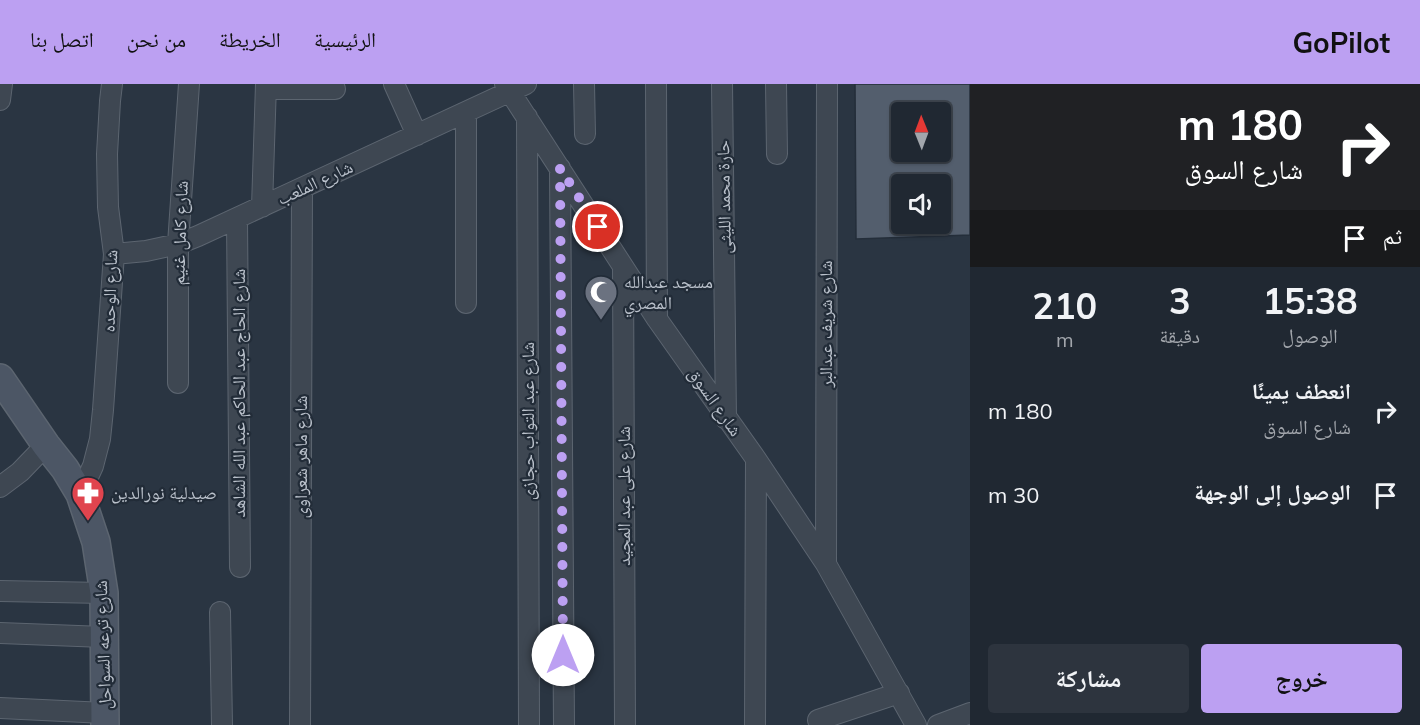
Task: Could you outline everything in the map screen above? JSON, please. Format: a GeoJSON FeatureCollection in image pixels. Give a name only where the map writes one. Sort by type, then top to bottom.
{"type":"FeatureCollection","features":[{"type":"Feature","properties":{"kind":"main road","name":"شارع ترعه السواحل"},"geometry":{"type":"LineString","coordinates":[[0,378],[46,446],[65,469],[80,494],[96,542],[104,593],[105,719]]}},
{"type":"Feature","properties":{"kind":"street"},"geometry":{"type":"LineString","coordinates":[[0,100],[2,84]]}},
{"type":"Feature","properties":{"kind":"street","name":"شارع الوحده"},"geometry":{"type":"LineString","coordinates":[[80,494],[93,466],[100,439],[114,254],[108,207],[107,154],[112,84]]}},
{"type":"Feature","properties":{"kind":"street","name":"شارع كامل غنيم"},"geometry":{"type":"LineString","coordinates":[[178,383],[177,244],[189,84]]}},
{"type":"Feature","properties":{"kind":"street"},"geometry":{"type":"LineString","coordinates":[[394,84],[417,135]]}},
{"type":"Feature","properties":{"kind":"street"},"geometry":{"type":"LineString","coordinates":[[584,84],[585,134]]}},
{"type":"Feature","properties":{"kind":"street"},"geometry":{"type":"LineString","coordinates":[[656,84],[657,319]]}},
{"type":"Feature","properties":{"kind":"street","name":"حارة محمد الليثى"},"geometry":{"type":"LineString","coordinates":[[722,84],[726,419]]}},
{"type":"Feature","properties":{"kind":"street"},"geometry":{"type":"LineString","coordinates":[[776,84],[777,154]]}},
{"type":"Feature","properties":{"kind":"street","name":"شارع شريف عبدالبر"},"geometry":{"type":"LineString","coordinates":[[826,564],[827,84]]}},
{"type":"Feature","properties":{"kind":"street"},"geometry":{"type":"LineString","coordinates":[[262,207],[266,86],[335,89]]}},
{"type":"Feature","properties":{"kind":"street","name":"شارع الملعب"},"geometry":{"type":"LineString","coordinates":[[114,254],[146,251],[177,244],[237,219],[466,112],[513,87]]}},
{"type":"Feature","properties":{"kind":"street","name":"شارع السوق"},"geometry":{"type":"LineString","coordinates":[[513,87],[527,117],[657,319],[756,459],[826,564],[916,725]]}},
{"type":"Feature","properties":{"kind":"street"},"geometry":{"type":"LineString","coordinates":[[466,112],[466,303]]}},
{"type":"Feature","properties":{"kind":"street","name":"شارع عبد التواب حجازى"},"geometry":{"type":"LineString","coordinates":[[527,117],[529,725]]}},
{"type":"Feature","properties":{"kind":"street"},"geometry":{"type":"LineString","coordinates":[[560,168],[564,725]]}},
{"type":"Feature","properties":{"kind":"street","name":"شارع ماهر شعراوى"},"geometry":{"type":"LineString","coordinates":[[300,725],[302,189]]}},
{"type":"Feature","properties":{"kind":"street","name":"شارع الحاج عبد الحاكم عبد الله الشاهد"},"geometry":{"type":"LineString","coordinates":[[237,219],[240,567]]}},
{"type":"Feature","properties":{"kind":"street","name":"شارع على عبد المجيد"},"geometry":{"type":"LineString","coordinates":[[624,267],[625,725]]}},
{"type":"Feature","properties":{"kind":"street"},"geometry":{"type":"LineString","coordinates":[[0,487],[20,472],[46,446]]}},
{"type":"Feature","properties":{"kind":"street"},"geometry":{"type":"LineString","coordinates":[[755,725],[756,459]]}},
{"type":"Feature","properties":{"kind":"street"},"geometry":{"type":"LineString","coordinates":[[0,591],[104,593]]}},
{"type":"Feature","properties":{"kind":"street"},"geometry":{"type":"LineString","coordinates":[[220,612],[222,725]]}},
{"type":"Feature","properties":{"kind":"street"},"geometry":{"type":"LineString","coordinates":[[0,633],[104,637]]}},
{"type":"Feature","properties":{"kind":"street"},"geometry":{"type":"LineString","coordinates":[[818,720],[899,693]]}},
{"type":"Feature","properties":{"kind":"street"},"geometry":{"type":"LineString","coordinates":[[0,708],[105,719]]}},
{"type":"Feature","properties":{"kind":"street"},"geometry":{"type":"LineString","coordinates":[[938,725],[970,713]]}},
{"type":"Feature","properties":{"kind":"building"},"geometry":{"type":"Polygon","coordinates":[[[855,84],[970,84],[970,235],[856,239],[855,84]]]}},
{"type":"Feature","properties":{"kind":"place","name":"مسجد عبدالله المصري"},"geometry":{"type":"Point","coordinates":[601,321]}},
{"type":"Feature","properties":{"kind":"place","name":"صيدلية نورالدين"},"geometry":{"type":"Point","coordinates":[88,522]}},
{"type":"Feature","properties":{"kind":"route"},"geometry":{"type":"LineString","coordinates":[[563,655],[560,168],[598,227]]}}]}
